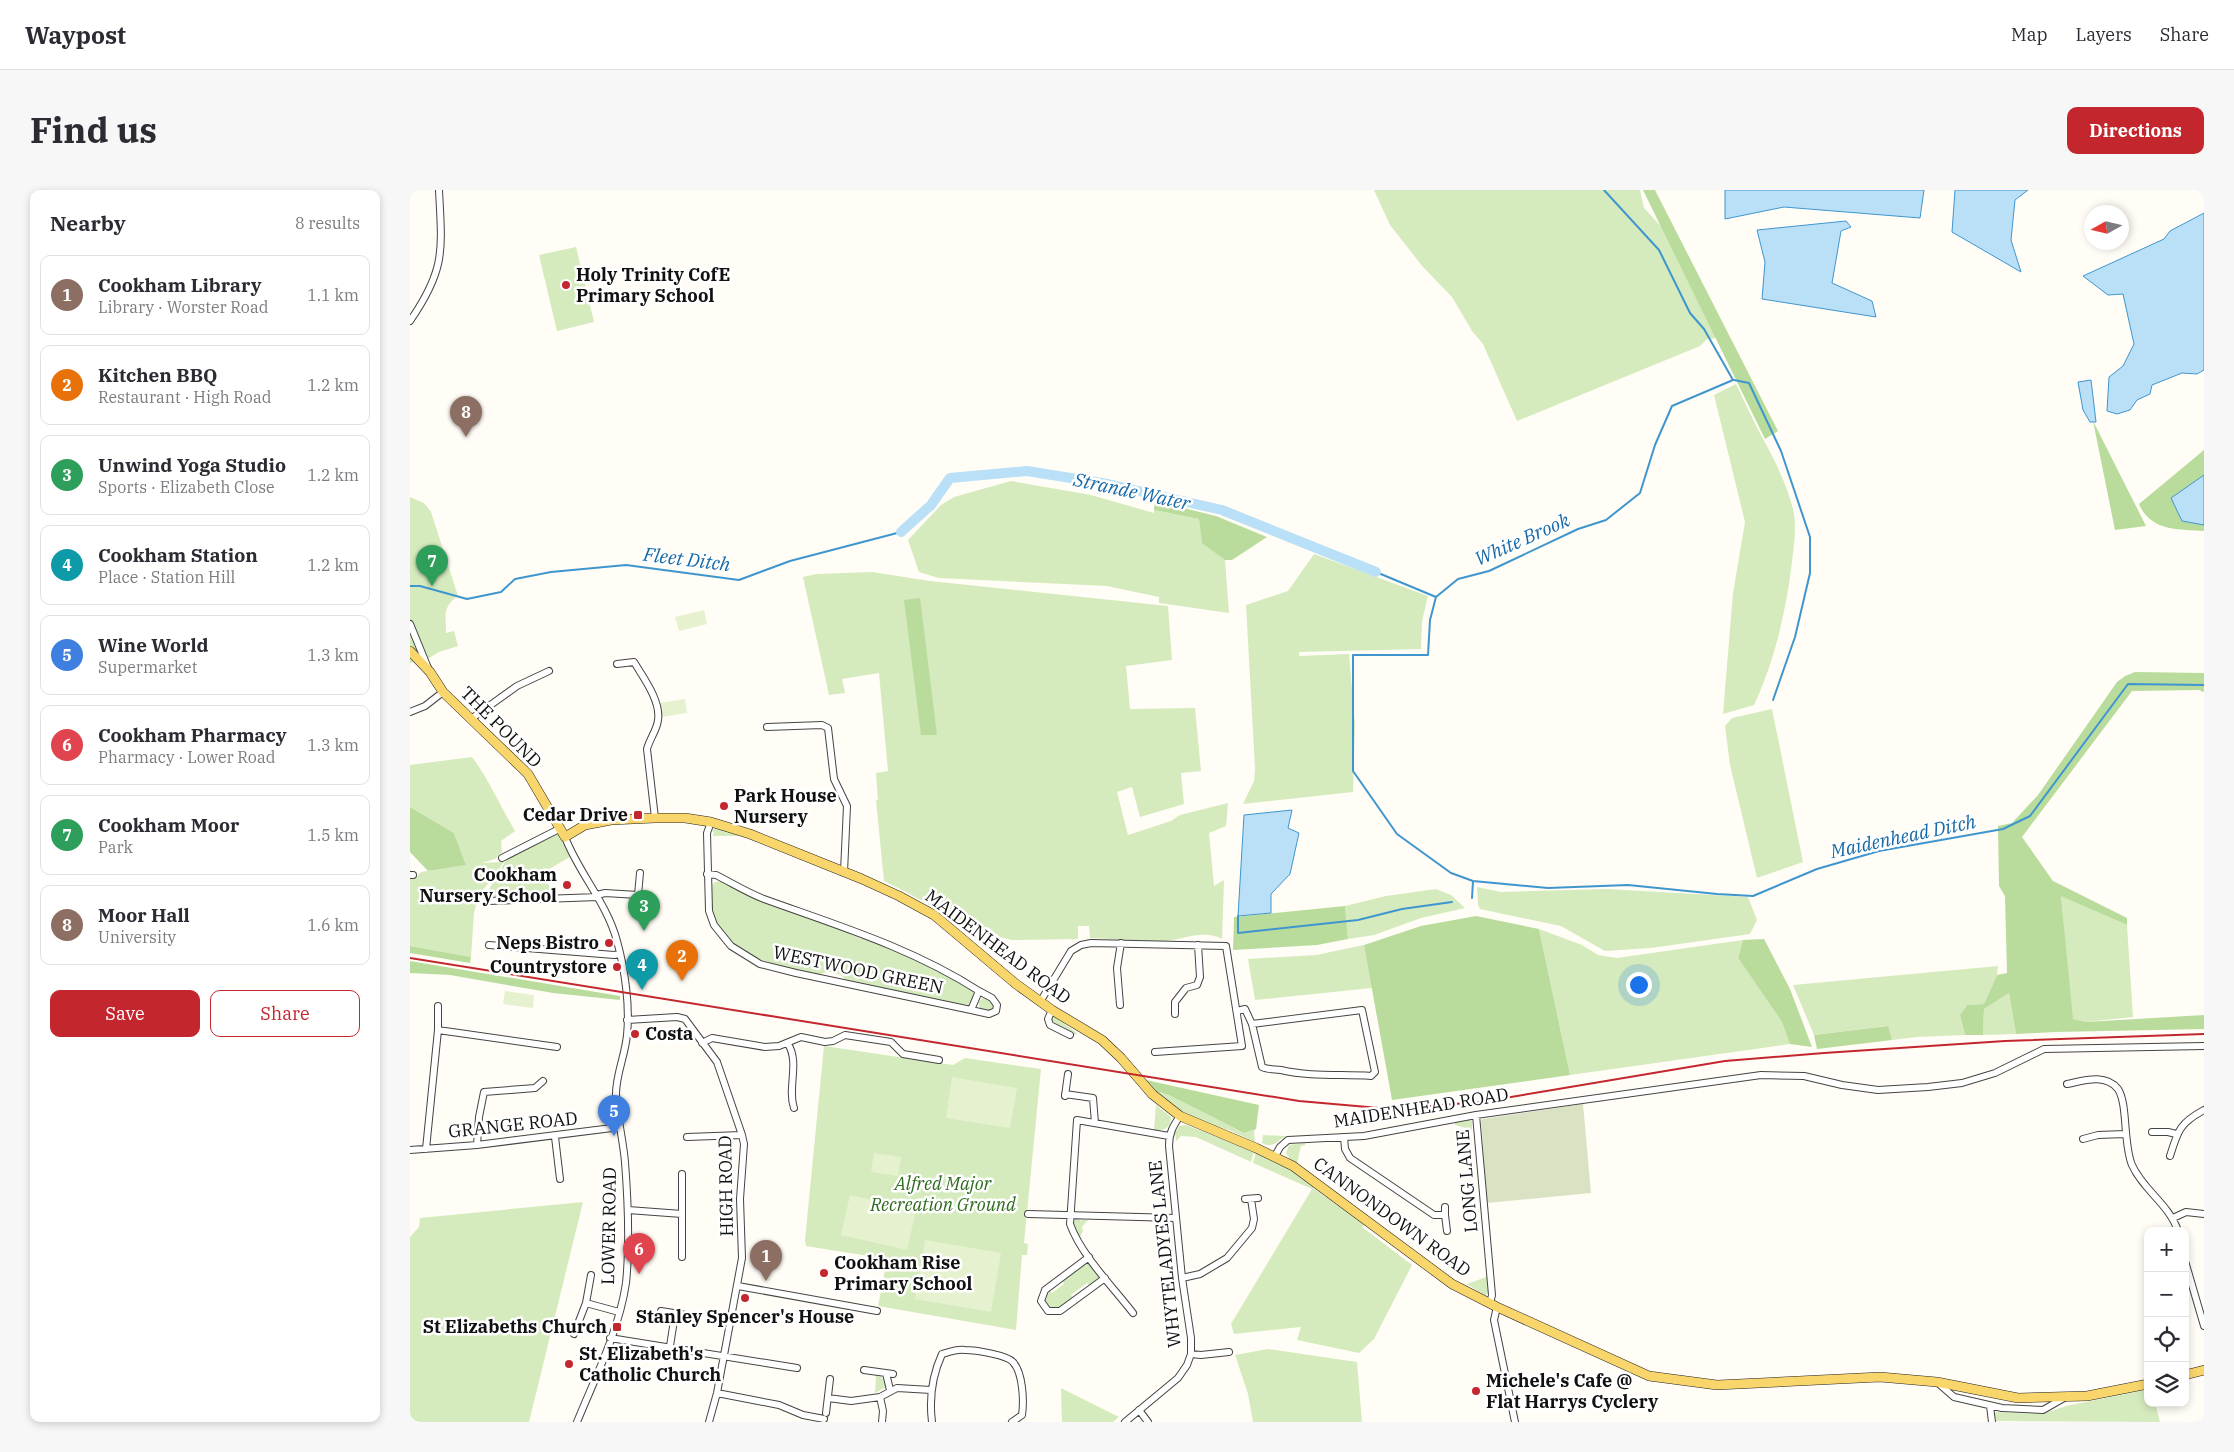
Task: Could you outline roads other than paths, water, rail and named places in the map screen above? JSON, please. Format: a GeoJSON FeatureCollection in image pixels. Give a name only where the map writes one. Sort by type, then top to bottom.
{"type":"FeatureCollection","features":[{"type":"Feature","properties":{"kind":"main road","name":"THE POUND"},"geometry":{"type":"LineString","coordinates":[[410,651],[430,672],[443,692],[528,774],[546,802],[562,833]]}},
{"type":"Feature","properties":{"kind":"main road","name":"MAIDENHEAD ROAD"},"geometry":{"type":"LineString","coordinates":[[562,833],[606,821],[685,818],[711,822],[736,829],[899,896],[934,915],[1040,1002],[1102,1040],[1122,1058],[1152,1094],[1180,1116],[1275,1156]]}},
{"type":"Feature","properties":{"kind":"main road","name":"CANNONDOWN ROAD"},"geometry":{"type":"LineString","coordinates":[[1275,1156],[1318,1183],[1452,1284],[1493,1306],[1648,1376],[1717,1385],[1880,1377],[1938,1382],[2018,1398],[2064,1398],[2122,1391],[2144,1385]]}},
{"type":"Feature","properties":{"kind":"main road"},"geometry":{"type":"LineString","coordinates":[[2189,1374],[2204,1370]]}},
{"type":"Feature","properties":{"kind":"street"},"geometry":{"type":"LineString","coordinates":[[410,321],[427,297],[441,260],[439,190]]}},
{"type":"Feature","properties":{"kind":"street"},"geometry":{"type":"LineString","coordinates":[[410,624],[430,672]]}},
{"type":"Feature","properties":{"kind":"street"},"geometry":{"type":"LineString","coordinates":[[617,664],[634,662],[651,690],[659,717],[647,749],[656,818]]}},
{"type":"Feature","properties":{"kind":"street"},"geometry":{"type":"LineString","coordinates":[[472,720],[516,686],[549,671]]}},
{"type":"Feature","properties":{"kind":"street"},"geometry":{"type":"LineString","coordinates":[[410,712],[425,706],[443,692]]}},
{"type":"Feature","properties":{"kind":"street"},"geometry":{"type":"LineString","coordinates":[[768,727],[822,725],[828,728],[834,779],[847,806],[844,872]]}},
{"type":"Feature","properties":{"kind":"street","name":"WESTWOOD GREEN"},"geometry":{"type":"LineString","coordinates":[[708,874],[716,875],[763,898],[801,910],[892,945],[945,970],[992,998],[997,1005],[996,1011],[989,1014],[796,974],[760,964],[731,946],[714,925],[708,901],[707,833],[711,822]]}},
{"type":"Feature","properties":{"kind":"street"},"geometry":{"type":"LineString","coordinates":[[502,858],[562,833]]}},
{"type":"Feature","properties":{"kind":"street","name":"LOWER ROAD"},"geometry":{"type":"LineString","coordinates":[[562,833],[598,896],[617,939],[627,1020],[624,1050],[616,1082],[625,1161],[628,1210],[625,1284],[619,1312],[610,1338],[577,1422]]}},
{"type":"Feature","properties":{"kind":"street"},"geometry":{"type":"LineString","coordinates":[[637,908],[640,873]]}},
{"type":"Feature","properties":{"kind":"street"},"geometry":{"type":"LineString","coordinates":[[488,900],[598,896],[605,893],[638,895]]}},
{"type":"Feature","properties":{"kind":"street"},"geometry":{"type":"LineString","coordinates":[[1040,1002],[1070,951],[1081,945],[1121,943],[1226,946],[1242,1046],[1155,1052]]}},
{"type":"Feature","properties":{"kind":"street"},"geometry":{"type":"LineString","coordinates":[[1120,1005],[1116,995],[1117,968],[1121,943]]}},
{"type":"Feature","properties":{"kind":"street"},"geometry":{"type":"LineString","coordinates":[[489,945],[620,954]]}},
{"type":"Feature","properties":{"kind":"street"},"geometry":{"type":"LineString","coordinates":[[1175,1014],[1175,1002],[1186,988],[1197,985],[1200,977],[1198,945]]}},
{"type":"Feature","properties":{"kind":"street"},"geometry":{"type":"LineString","coordinates":[[972,1010],[979,991]]}},
{"type":"Feature","properties":{"kind":"street"},"geometry":{"type":"LineString","coordinates":[[426,1149],[438,1030],[438,1006]]}},
{"type":"Feature","properties":{"kind":"street"},"geometry":{"type":"LineString","coordinates":[[1237,1010],[1244,1009],[1252,1024],[1262,1067],[1266,1069],[1318,1076],[1337,1074],[1371,1076],[1374,1072],[1362,1010],[1252,1024]]}},
{"type":"Feature","properties":{"kind":"street"},"geometry":{"type":"LineString","coordinates":[[1052,1010],[1048,1019],[1050,1025],[1066,1034]]}},
{"type":"Feature","properties":{"kind":"street","name":"HIGH ROAD"},"geometry":{"type":"LineString","coordinates":[[627,1020],[677,1017],[685,1019],[717,1062],[744,1144],[740,1199],[742,1258],[717,1393],[709,1422]]}},
{"type":"Feature","properties":{"kind":"street"},"geometry":{"type":"LineString","coordinates":[[438,1030],[557,1047]]}},
{"type":"Feature","properties":{"kind":"street"},"geometry":{"type":"LineString","coordinates":[[702,1043],[712,1038],[765,1047],[788,1044],[795,1039],[802,1038],[825,1042],[833,1041],[845,1035],[891,1042],[903,1054],[936,1058]]}},
{"type":"Feature","properties":{"kind":"street"},"geometry":{"type":"LineString","coordinates":[[788,1044],[793,1057],[791,1101],[794,1108]]}},
{"type":"Feature","properties":{"kind":"street","name":"MAIDENHEAD ROAD"},"geometry":{"type":"LineString","coordinates":[[1275,1156],[1280,1147],[1288,1140],[1344,1138],[1476,1115],[1761,1075],[1804,1076],[1842,1085],[1878,1090],[1928,1087],[1962,1083],[1994,1073],[2044,1049],[2204,1046]]}},
{"type":"Feature","properties":{"kind":"street"},"geometry":{"type":"LineString","coordinates":[[1068,1074],[1065,1096],[1093,1098],[1095,1123]]}},
{"type":"Feature","properties":{"kind":"street"},"geometry":{"type":"LineString","coordinates":[[2067,1084],[2093,1079],[2107,1080],[2117,1089],[2122,1100],[2125,1134],[2132,1164],[2144,1187],[2174,1218],[2177,1227]]}},
{"type":"Feature","properties":{"kind":"street"},"geometry":{"type":"LineString","coordinates":[[477,1145],[479,1117],[484,1092],[535,1088],[543,1081]]}},
{"type":"Feature","properties":{"kind":"street"},"geometry":{"type":"LineString","coordinates":[[2170,1156],[2176,1134],[2186,1120],[2204,1110]]}},
{"type":"Feature","properties":{"kind":"street","name":"LONG LANE"},"geometry":{"type":"LineString","coordinates":[[1476,1115],[1494,1320],[1515,1422]]}},
{"type":"Feature","properties":{"kind":"street","name":"WHYTELADYES LANE"},"geometry":{"type":"LineString","coordinates":[[1124,1422],[1178,1378],[1187,1365],[1191,1354],[1191,1338],[1182,1278],[1169,1136],[1180,1116]]}},
{"type":"Feature","properties":{"kind":"street"},"geometry":{"type":"LineString","coordinates":[[1133,1313],[1072,1232],[1070,1216],[1078,1120],[1169,1136]]}},
{"type":"Feature","properties":{"kind":"street","name":"GRANGE ROAD"},"geometry":{"type":"LineString","coordinates":[[410,1150],[554,1137],[620,1128]]}},
{"type":"Feature","properties":{"kind":"street"},"geometry":{"type":"LineString","coordinates":[[2152,1132],[2176,1134]]}},
{"type":"Feature","properties":{"kind":"street"},"geometry":{"type":"LineString","coordinates":[[2083,1139],[2098,1135],[2125,1134]]}},
{"type":"Feature","properties":{"kind":"street"},"geometry":{"type":"LineString","coordinates":[[686,1137],[742,1135]]}},
{"type":"Feature","properties":{"kind":"street"},"geometry":{"type":"LineString","coordinates":[[554,1137],[560,1180]]}},
{"type":"Feature","properties":{"kind":"street"},"geometry":{"type":"LineString","coordinates":[[1344,1138],[1345,1150],[1350,1158],[1434,1215],[1445,1215]]}},
{"type":"Feature","properties":{"kind":"street"},"geometry":{"type":"LineString","coordinates":[[681,1254],[684,1177]]}},
{"type":"Feature","properties":{"kind":"street"},"geometry":{"type":"LineString","coordinates":[[1182,1278],[1200,1274],[1227,1258],[1252,1228],[1254,1219],[1248,1199],[1258,1198]]}},
{"type":"Feature","properties":{"kind":"street"},"geometry":{"type":"LineString","coordinates":[[1445,1207],[1447,1231]]}},
{"type":"Feature","properties":{"kind":"street"},"geometry":{"type":"LineString","coordinates":[[628,1210],[682,1214]]}},
{"type":"Feature","properties":{"kind":"street"},"geometry":{"type":"LineString","coordinates":[[2174,1218],[2186,1212],[2204,1214]]}},
{"type":"Feature","properties":{"kind":"street"},"geometry":{"type":"LineString","coordinates":[[1028,1214],[1176,1218]]}},
{"type":"Feature","properties":{"kind":"street"},"geometry":{"type":"LineString","coordinates":[[1089,1257],[1045,1290],[1041,1301],[1044,1307],[1048,1311],[1060,1311],[1105,1278]]}},
{"type":"Feature","properties":{"kind":"street"},"geometry":{"type":"LineString","coordinates":[[574,1334],[586,1303],[591,1276]]}},
{"type":"Feature","properties":{"kind":"street"},"geometry":{"type":"LineString","coordinates":[[738,1286],[877,1311]]}},
{"type":"Feature","properties":{"kind":"street"},"geometry":{"type":"LineString","coordinates":[[2189,1291],[2204,1326]]}},
{"type":"Feature","properties":{"kind":"street"},"geometry":{"type":"LineString","coordinates":[[586,1303],[619,1312]]}},
{"type":"Feature","properties":{"kind":"street"},"geometry":{"type":"LineString","coordinates":[[661,1311],[692,1316]]}},
{"type":"Feature","properties":{"kind":"street"},"geometry":{"type":"LineString","coordinates":[[670,1346],[675,1314]]}},
{"type":"Feature","properties":{"kind":"street"},"geometry":{"type":"LineString","coordinates":[[610,1338],[670,1346],[797,1368]]}},
{"type":"Feature","properties":{"kind":"street"},"geometry":{"type":"LineString","coordinates":[[932,1422],[931,1390],[935,1370],[942,1354],[964,1350],[1006,1357],[1013,1361],[1017,1368],[1024,1401],[1022,1415],[1012,1422]]}},
{"type":"Feature","properties":{"kind":"street"},"geometry":{"type":"LineString","coordinates":[[1191,1354],[1201,1355],[1230,1352]]}},
{"type":"Feature","properties":{"kind":"street"},"geometry":{"type":"LineString","coordinates":[[864,1370],[890,1374],[890,1390]]}},
{"type":"Feature","properties":{"kind":"street"},"geometry":{"type":"LineString","coordinates":[[717,1393],[779,1405],[803,1414],[825,1416],[830,1379]]}},
{"type":"Feature","properties":{"kind":"street"},"geometry":{"type":"LineString","coordinates":[[1938,1382],[1954,1397],[1990,1406],[2043,1410],[2064,1398]]}},
{"type":"Feature","properties":{"kind":"street"},"geometry":{"type":"LineString","coordinates":[[828,1398],[851,1401],[880,1397],[890,1390],[897,1388],[931,1390]]}},
{"type":"Feature","properties":{"kind":"street"},"geometry":{"type":"LineString","coordinates":[[880,1397],[884,1412],[882,1422]]}},
{"type":"Feature","properties":{"kind":"street"},"geometry":{"type":"LineString","coordinates":[[1990,1406],[1992,1422]]}},
{"type":"Feature","properties":{"kind":"street"},"geometry":{"type":"LineString","coordinates":[[1139,1410],[1148,1422]]}},
{"type":"Feature","properties":{"kind":"water"},"geometry":{"type":"Polygon","coordinates":[[[1725,190],[1924,190],[1920,218],[1784,207],[1725,219],[1725,190]]]}},
{"type":"Feature","properties":{"kind":"water"},"geometry":{"type":"Polygon","coordinates":[[[1955,190],[2028,190],[2015,200],[2011,240],[2021,272],[1952,232],[1955,190]]]}},
{"type":"Feature","properties":{"kind":"water"},"geometry":{"type":"Polygon","coordinates":[[[2204,213],[2204,370],[2197,374],[2182,373],[2152,385],[2150,394],[2137,400],[2130,410],[2117,414],[2107,411],[2109,377],[2123,366],[2134,344],[2123,294],[2108,295],[2083,276],[2164,239],[2170,231],[2204,213]]]}},
{"type":"Feature","properties":{"kind":"water"},"geometry":{"type":"Polygon","coordinates":[[[1846,221],[1851,227],[1841,231],[1832,283],[1872,301],[1876,317],[1762,299],[1765,262],[1757,230],[1846,221]]]}},
{"type":"Feature","properties":{"kind":"water"},"geometry":{"type":"Polygon","coordinates":[[[2091,380],[2096,422],[2090,422],[2083,410],[2078,382],[2091,380]]]}},
{"type":"Feature","properties":{"kind":"water"},"geometry":{"type":"Polygon","coordinates":[[[2204,475],[2204,525],[2182,521],[2171,498],[2204,475]]]}},
{"type":"Feature","properties":{"kind":"water"},"geometry":{"type":"Polygon","coordinates":[[[1292,810],[1288,828],[1299,833],[1290,874],[1271,894],[1271,913],[1238,916],[1244,815],[1292,810]]]}},
{"type":"Feature","properties":{"kind":"waterway","name":"White Brook"},"geometry":{"type":"LineString","coordinates":[[1604,190],[1659,250],[1690,313],[1704,329],[1733,380],[1672,406],[1655,445],[1640,493],[1606,520],[1578,529],[1489,571],[1458,579],[1436,597],[1430,620],[1428,655],[1353,655],[1353,771],[1397,834],[1451,873],[1473,881],[1548,888],[1628,885],[1753,896],[1817,869],[1879,851],[2003,829],[2030,816],[2128,684],[2204,685]]}},
{"type":"Feature","properties":{"kind":"waterway"},"geometry":{"type":"LineString","coordinates":[[1734,380],[1749,383],[1781,451],[1810,537],[1810,573],[1795,637],[1773,700]]}},
{"type":"Feature","properties":{"kind":"waterway","name":"Strande Water"},"geometry":{"type":"LineString","coordinates":[[901,532],[931,505],[950,478],[1027,471],[1108,484],[1222,510],[1376,572]]}},
{"type":"Feature","properties":{"kind":"waterway","name":"Fleet Ditch"},"geometry":{"type":"LineString","coordinates":[[410,586],[420,586],[467,599],[501,592],[515,579],[551,572],[626,565],[739,580],[790,561],[901,532]]}},
{"type":"Feature","properties":{"kind":"waterway"},"geometry":{"type":"LineString","coordinates":[[1376,572],[1436,597]]}},
{"type":"Feature","properties":{"kind":"waterway","name":"Maidenhead Ditch"},"geometry":{"type":"LineString","coordinates":[[1472,898],[1473,881]]}},
{"type":"Feature","properties":{"kind":"waterway"},"geometry":{"type":"LineString","coordinates":[[1238,916],[1238,933],[1358,920],[1402,909],[1452,902]]}},
{"type":"Feature","properties":{"kind":"railway"},"geometry":{"type":"LineString","coordinates":[[410,958],[1299,1101],[1379,1108],[1481,1102],[1725,1061],[2005,1041],[2204,1034]]}},
{"type":"Feature","properties":{"kind":"place","name":"Holy Trinity CofE Primary School"},"geometry":{"type":"Point","coordinates":[566,285]}},
{"type":"Feature","properties":{"kind":"place","name":"Moor Hall"},"geometry":{"type":"Point","coordinates":[466,437]}},
{"type":"Feature","properties":{"kind":"place","name":"Cookham Moor"},"geometry":{"type":"Point","coordinates":[432,586]}},
{"type":"Feature","properties":{"kind":"place","name":"Park House Nursery"},"geometry":{"type":"Point","coordinates":[724,806]}},
{"type":"Feature","properties":{"kind":"place","name":"Cedar Drive"},"geometry":{"type":"Point","coordinates":[638,815]}},
{"type":"Feature","properties":{"kind":"place","name":"Cookham Nursery School"},"geometry":{"type":"Point","coordinates":[567,885]}},
{"type":"Feature","properties":{"kind":"place","name":"Unwind Yoga Studio"},"geometry":{"type":"Point","coordinates":[644,931]}},
{"type":"Feature","properties":{"kind":"place","name":"Neps Bistro"},"geometry":{"type":"Point","coordinates":[609,943]}},
{"type":"Feature","properties":{"kind":"place","name":"Countrystore"},"geometry":{"type":"Point","coordinates":[617,967]}},
{"type":"Feature","properties":{"kind":"place","name":"Kitchen BBQ"},"geometry":{"type":"Point","coordinates":[682,981]}},
{"type":"Feature","properties":{"kind":"place","name":"Cookham Station"},"geometry":{"type":"Point","coordinates":[642,990]}},
{"type":"Feature","properties":{"kind":"place","name":"Costa"},"geometry":{"type":"Point","coordinates":[635,1034]}},
{"type":"Feature","properties":{"kind":"place","name":"Wine World"},"geometry":{"type":"Point","coordinates":[614,1136]}},
{"type":"Feature","properties":{"kind":"place","name":"Cookham Rise Primary School"},"geometry":{"type":"Point","coordinates":[824,1273]}},
{"type":"Feature","properties":{"kind":"place","name":"Cookham Pharmacy"},"geometry":{"type":"Point","coordinates":[639,1274]}},
{"type":"Feature","properties":{"kind":"place","name":"Cookham Library"},"geometry":{"type":"Point","coordinates":[766,1281]}},
{"type":"Feature","properties":{"kind":"place","name":"Stanley Spencer's House"},"geometry":{"type":"Point","coordinates":[745,1298]}},
{"type":"Feature","properties":{"kind":"place","name":"St Elizabeths Church"},"geometry":{"type":"Point","coordinates":[617,1327]}},
{"type":"Feature","properties":{"kind":"place","name":"St. Elizabeth's Catholic Church"},"geometry":{"type":"Point","coordinates":[569,1364]}},
{"type":"Feature","properties":{"kind":"place","name":"Michele's Cafe @ Flat Harrys Cyclery"},"geometry":{"type":"Point","coordinates":[1476,1391]}},
{"type":"Feature","properties":{"kind":"park label","name":"Alfred Major Recreation Ground"},"geometry":{"type":"Point","coordinates":[943,1194]}}]}
